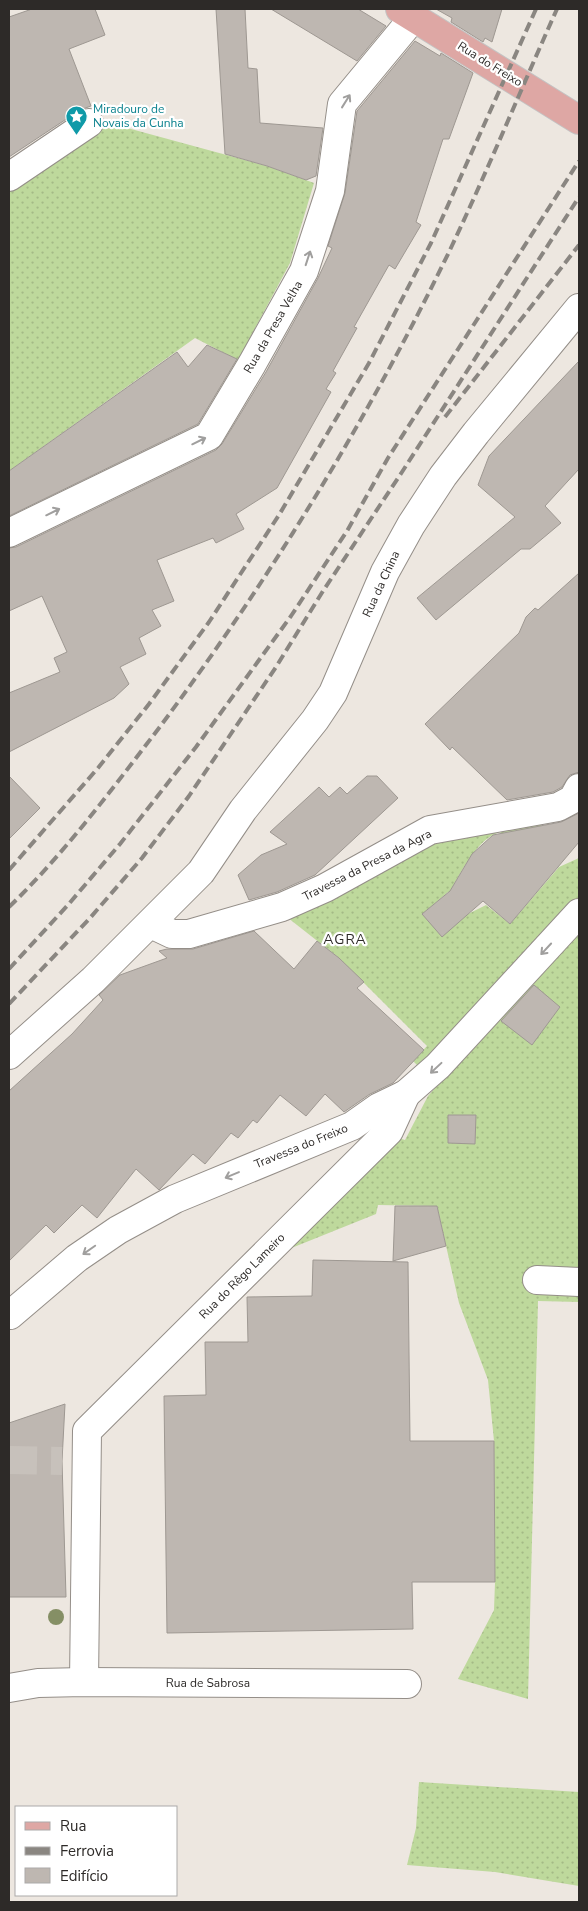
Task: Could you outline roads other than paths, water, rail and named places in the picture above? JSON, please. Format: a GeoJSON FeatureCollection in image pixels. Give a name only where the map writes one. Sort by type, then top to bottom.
{"type":"FeatureCollection","features":[{"type":"Feature","properties":{"kind":"main road","name":"Rua do Freixo"},"geometry":{"type":"LineString","coordinates":[[407,13],[579,120]]}},
{"type":"Feature","properties":{"kind":"street","name":"Rua da Presa Velha"},"geometry":{"type":"LineString","coordinates":[[9,533],[209,436],[304,271],[330,192],[342,104],[407,13]]}},
{"type":"Feature","properties":{"kind":"street"},"geometry":{"type":"LineString","coordinates":[[9,177],[89,123]]}},
{"type":"Feature","properties":{"kind":"street","name":"Rua da China"},"geometry":{"type":"LineString","coordinates":[[9,1055],[93,980],[201,872],[243,810],[315,720],[333,693],[385,572],[411,525],[442,476],[579,308]]}},
{"type":"Feature","properties":{"kind":"street","name":"Travessa da Presa da Agra"},"geometry":{"type":"LineString","coordinates":[[151,924],[172,934],[189,934],[282,907],[325,888],[430,830],[558,808],[574,798],[579,788]]}},
{"type":"Feature","properties":{"kind":"street","name":"Travessa do Freixo"},"geometry":{"type":"LineString","coordinates":[[10,1315],[77,1258],[118,1230],[175,1199],[352,1126],[379,1107],[406,1094],[438,1066],[579,913]]}},
{"type":"Feature","properties":{"kind":"street","name":"Rua do Rêgo Lameiro"},"geometry":{"type":"LineString","coordinates":[[84,1682],[74,1460],[87,1431],[389,1130],[406,1094]]}},
{"type":"Feature","properties":{"kind":"street"},"geometry":{"type":"LineString","coordinates":[[537,1280],[579,1282]]}},
{"type":"Feature","properties":{"kind":"street","name":"Rua de Sabrosa"},"geometry":{"type":"LineString","coordinates":[[9,1688],[38,1683],[84,1682],[407,1684]]}},
{"type":"Feature","properties":{"kind":"tunnel"},"geometry":{"type":"LineString","coordinates":[[9,1460],[62,1461]]}},
{"type":"Feature","properties":{"kind":"railway"},"geometry":{"type":"LineString","coordinates":[[9,870],[98,768],[149,704],[209,622],[279,515],[369,363],[431,243],[536,9]]}},
{"type":"Feature","properties":{"kind":"railway"},"geometry":{"type":"LineString","coordinates":[[9,907],[69,843],[159,728],[240,614],[315,497],[385,376],[449,252],[557,9]]}},
{"type":"Feature","properties":{"kind":"railway"},"geometry":{"type":"LineString","coordinates":[[9,969],[67,906],[120,844],[196,747],[291,616],[347,531],[388,458],[579,161]]}},
{"type":"Feature","properties":{"kind":"railway"},"geometry":{"type":"LineString","coordinates":[[9,1004],[90,918],[142,858],[189,796],[276,667],[323,591],[579,197]]}},
{"type":"Feature","properties":{"kind":"railway"},"geometry":{"type":"LineString","coordinates":[[445,417],[579,245]]}},
{"type":"Feature","properties":{"kind":"place","name":"Miradouro de Novais da Cunha"},"geometry":{"type":"Point","coordinates":[77,135]}},
{"type":"Feature","properties":{"kind":"district","name":"AGRA"},"geometry":{"type":"Point","coordinates":[345,939]}}]}
